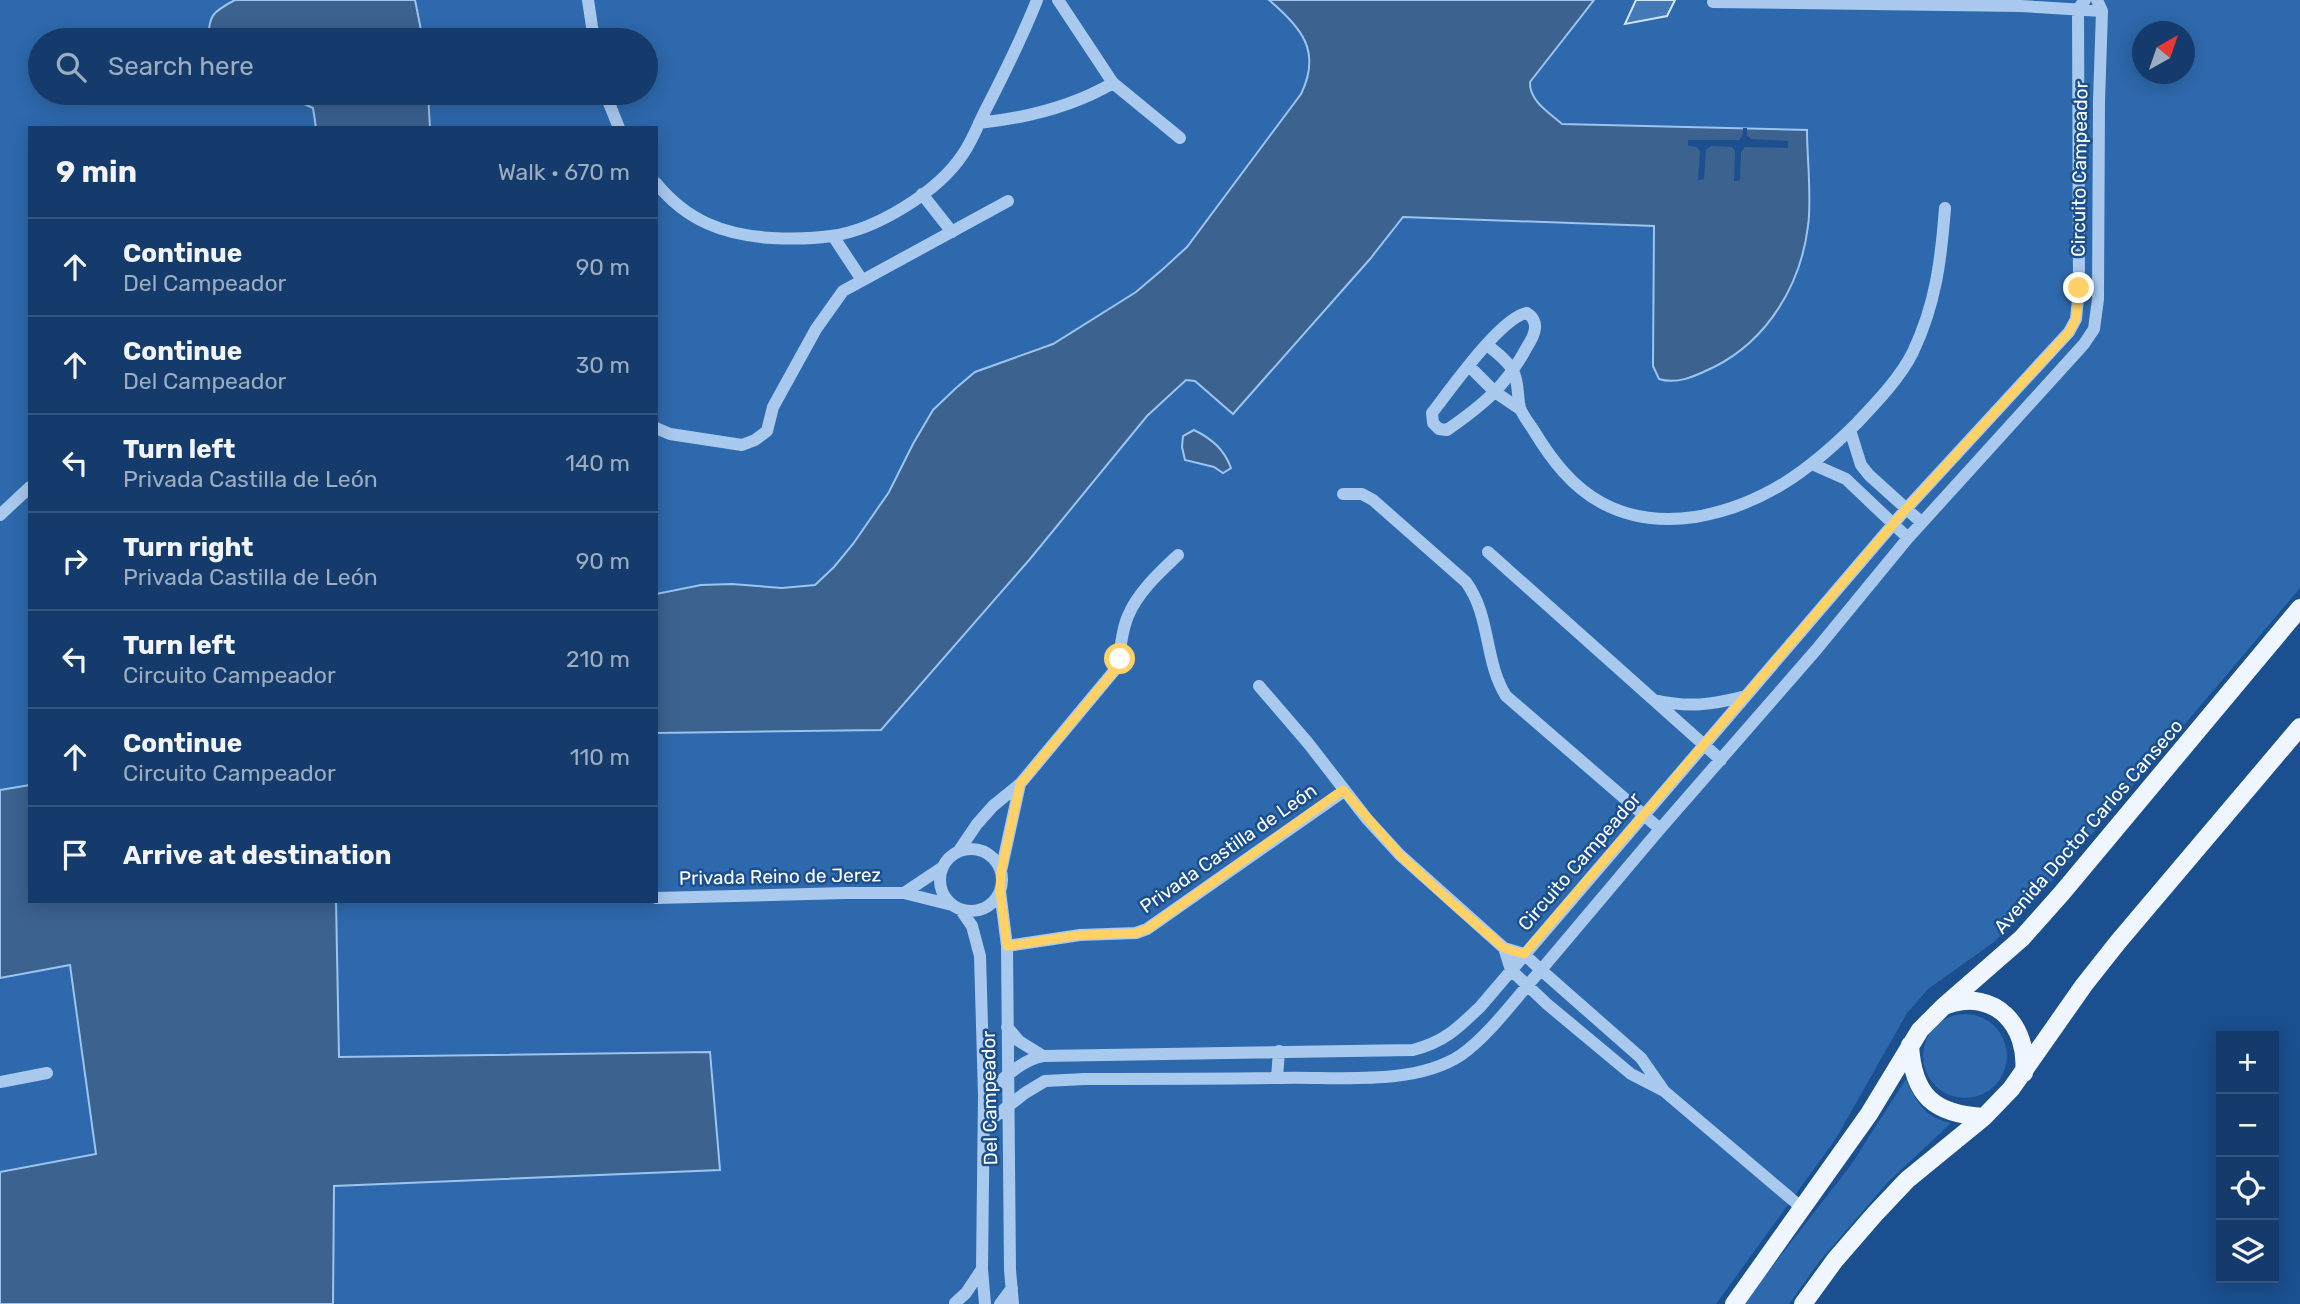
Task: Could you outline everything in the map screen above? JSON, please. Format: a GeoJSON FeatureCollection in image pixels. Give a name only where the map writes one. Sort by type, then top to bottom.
{"type":"FeatureCollection","features":[{"type":"Feature","properties":{"kind":"main road","name":"Avenida Doctor Carlos Canseco"},"geometry":{"type":"LineString","coordinates":[[1734,1304],[1869,1114],[1910,1045],[1932,1016],[2022,938],[2300,608]]}},
{"type":"Feature","properties":{"kind":"main road"},"geometry":{"type":"LineString","coordinates":[[1803,1304],[1835,1260],[1874,1215],[1908,1180],[1983,1117],[2024,1073],[2077,995],[2118,942],[2300,727]]}},
{"type":"Feature","properties":{"kind":"main road"},"geometry":{"type":"LineString","coordinates":[[1942,1007],[1958,1001],[1975,1001],[2004,1013],[2023,1040],[2026,1056],[2024,1073]]}},
{"type":"Feature","properties":{"kind":"main road"},"geometry":{"type":"LineString","coordinates":[[1910,1045],[1914,1077],[1930,1102],[1948,1111],[1983,1117]]}},
{"type":"Feature","properties":{"kind":"street"},"geometry":{"type":"LineString","coordinates":[[588,0],[592,28]]}},
{"type":"Feature","properties":{"kind":"street"},"geometry":{"type":"LineString","coordinates":[[659,189],[671,201],[724,231],[755,237],[794,239],[833,236],[880,220],[907,206],[939,181],[963,154],[1018,47],[1037,0]]}},
{"type":"Feature","properties":{"kind":"street"},"geometry":{"type":"LineString","coordinates":[[1058,0],[1113,83],[1180,138]]}},
{"type":"Feature","properties":{"kind":"street"},"geometry":{"type":"LineString","coordinates":[[1713,2],[2099,6]]}},
{"type":"Feature","properties":{"kind":"street","name":"Circuito Campeador"},"geometry":{"type":"LineString","coordinates":[[2076,319],[2079,288],[2082,5]]}},
{"type":"Feature","properties":{"kind":"street","name":"Circuito Campeador"},"geometry":{"type":"LineString","coordinates":[[1527,986],[1816,650],[1908,538],[2068,362],[2094,329],[2098,299],[2099,6]]}},
{"type":"Feature","properties":{"kind":"street"},"geometry":{"type":"LineString","coordinates":[[979,123],[1020,118],[1090,96],[1113,83]]}},
{"type":"Feature","properties":{"kind":"street"},"geometry":{"type":"LineString","coordinates":[[609,105],[618,126]]}},
{"type":"Feature","properties":{"kind":"street"},"geometry":{"type":"LineString","coordinates":[[610,126],[612,114]]}},
{"type":"Feature","properties":{"kind":"street"},"geometry":{"type":"LineString","coordinates":[[922,194],[953,232]]}},
{"type":"Feature","properties":{"kind":"street"},"geometry":{"type":"LineString","coordinates":[[658,429],[670,434],[742,445],[755,440],[767,431],[774,407],[816,329],[843,291],[1008,201]]}},
{"type":"Feature","properties":{"kind":"street"},"geometry":{"type":"LineString","coordinates":[[1488,345],[1514,372],[1520,409],[1551,458],[1576,484],[1601,502],[1644,519],[1673,520],[1722,512],[1759,499],[1812,464],[1872,407],[1911,355],[1930,312],[1940,269],[1945,208]]}},
{"type":"Feature","properties":{"kind":"street"},"geometry":{"type":"LineString","coordinates":[[833,236],[862,280]]}},
{"type":"Feature","properties":{"kind":"street"},"geometry":{"type":"LineString","coordinates":[[1527,313],[1532,317],[1536,326],[1532,339],[1514,372],[1474,411],[1447,430],[1439,429],[1433,424],[1432,413],[1488,345],[1518,315],[1527,313]]}},
{"type":"Feature","properties":{"kind":"street"},"geometry":{"type":"LineString","coordinates":[[1906,509],[2050,353],[2076,319],[2094,329]]}},
{"type":"Feature","properties":{"kind":"street"},"geometry":{"type":"LineString","coordinates":[[1469,366],[1495,392],[1520,409]]}},
{"type":"Feature","properties":{"kind":"street"},"geometry":{"type":"LineString","coordinates":[[1850,430],[1861,465],[1922,522]]}},
{"type":"Feature","properties":{"kind":"street"},"geometry":{"type":"LineString","coordinates":[[1812,464],[1846,479],[1908,538]]}},
{"type":"Feature","properties":{"kind":"street"},"geometry":{"type":"LineString","coordinates":[[0,515],[28,489]]}},
{"type":"Feature","properties":{"kind":"street"},"geometry":{"type":"LineString","coordinates":[[1343,494],[1362,494],[1373,500],[1466,582],[1477,597],[1497,681],[1506,695],[1660,829]]}},
{"type":"Feature","properties":{"kind":"street","name":"Circuito Campeador"},"geometry":{"type":"LineString","coordinates":[[984,1094],[1032,1058],[1043,1056],[1413,1050],[1433,1045],[1449,1036],[1480,1007],[1906,509]]}},
{"type":"Feature","properties":{"kind":"street"},"geometry":{"type":"LineString","coordinates":[[1488,552],[1721,760]]}},
{"type":"Feature","properties":{"kind":"street"},"geometry":{"type":"LineString","coordinates":[[1020,784],[996,900],[980,911],[956,907],[945,897],[941,887],[943,866],[958,852],[993,806],[1020,784],[1114,671],[1120,659],[1127,617],[1157,574],[1178,555]]}},
{"type":"Feature","properties":{"kind":"street","name":"Privada Castilla de León"},"geometry":{"type":"LineString","coordinates":[[1259,686],[1308,743],[1343,790],[1400,855],[1504,948]]}},
{"type":"Feature","properties":{"kind":"street"},"geometry":{"type":"LineString","coordinates":[[1651,699],[1701,706],[1746,696]]}},
{"type":"Feature","properties":{"kind":"street","name":"Privada Castilla de León"},"geometry":{"type":"LineString","coordinates":[[1007,946],[1080,935],[1136,933],[1147,929],[1343,790]]}},
{"type":"Feature","properties":{"kind":"street"},"geometry":{"type":"LineString","coordinates":[[958,852],[979,850],[996,862],[1001,872]]}},
{"type":"Feature","properties":{"kind":"street","name":"Privada Reino de Jerez"},"geometry":{"type":"LineString","coordinates":[[904,893],[943,866]]}},
{"type":"Feature","properties":{"kind":"street","name":"Del Campeador"},"geometry":{"type":"LineString","coordinates":[[1000,891],[1007,946],[1013,1304]]}},
{"type":"Feature","properties":{"kind":"street","name":"Privada Reino de Jerez"},"geometry":{"type":"LineString","coordinates":[[658,898],[845,892],[904,893],[956,907]]}},
{"type":"Feature","properties":{"kind":"street","name":"Del Campeador"},"geometry":{"type":"LineString","coordinates":[[956,907],[972,926],[980,956],[984,1094],[982,1269],[985,1304]]}},
{"type":"Feature","properties":{"kind":"street"},"geometry":{"type":"LineString","coordinates":[[1504,948],[1524,954],[1641,1058],[1664,1091]]}},
{"type":"Feature","properties":{"kind":"street"},"geometry":{"type":"LineString","coordinates":[[1504,948],[1511,971],[1527,986],[1631,1074],[1664,1091],[1802,1208]]}},
{"type":"Feature","properties":{"kind":"street"},"geometry":{"type":"LineString","coordinates":[[984,1125],[1045,1081],[1343,1079],[1418,1073],[1438,1067],[1461,1055],[1527,986]]}},
{"type":"Feature","properties":{"kind":"street"},"geometry":{"type":"LineString","coordinates":[[1007,1027],[1019,1041],[1043,1056]]}},
{"type":"Feature","properties":{"kind":"street"},"geometry":{"type":"LineString","coordinates":[[1449,1036],[1461,1055]]}},
{"type":"Feature","properties":{"kind":"street"},"geometry":{"type":"LineString","coordinates":[[1278,1078],[1279,1051]]}},
{"type":"Feature","properties":{"kind":"street"},"geometry":{"type":"LineString","coordinates":[[0,1082],[47,1073]]}},
{"type":"Feature","properties":{"kind":"street"},"geometry":{"type":"LineString","coordinates":[[955,1304],[982,1269]]}},
{"type":"Feature","properties":{"kind":"street"},"geometry":{"type":"LineString","coordinates":[[1000,1304],[1012,1288]]}},
{"type":"Feature","properties":{"kind":"street"},"geometry":{"type":"LineString","coordinates":[[955,1304],[972,1304]]}},
{"type":"Feature","properties":{"kind":"shaded area"},"geometry":{"type":"Polygon","coordinates":[[[0,0],[2300,0],[2300,588],[2030,907],[1994,942],[1928,989],[1907,1013],[1835,1140],[1716,1304],[0,1304],[0,0]]]}},
{"type":"Feature","properties":{"kind":"shaded area"},"geometry":{"type":"Polygon","coordinates":[[[235,0],[415,0],[421,28],[209,28],[213,15],[235,0]]]}},
{"type":"Feature","properties":{"kind":"shaded area"},"geometry":{"type":"Polygon","coordinates":[[[1269,0],[1594,0],[1530,82],[1537,101],[1562,124],[1807,130],[1808,226],[1798,269],[1779,308],[1766,326],[1733,356],[1694,376],[1666,381],[1659,379],[1653,366],[1654,226],[1403,217],[1370,259],[1233,414],[1195,381],[1186,380],[1147,416],[1030,559],[881,730],[658,733],[658,594],[701,585],[732,584],[782,588],[815,585],[853,544],[889,492],[933,410],[956,388],[975,372],[1053,344],[1136,292],[1187,247],[1301,94],[1307,79],[1309,52],[1299,30],[1269,0]]]}},
{"type":"Feature","properties":{"kind":"shaded area"},"geometry":{"type":"Polygon","coordinates":[[[306,105],[429,105],[430,126],[316,126],[313,108],[306,105]]]}},
{"type":"Feature","properties":{"kind":"shaded area"},"geometry":{"type":"Polygon","coordinates":[[[1194,430],[1217,445],[1231,468],[1223,473],[1214,467],[1185,460],[1183,436],[1194,430]]]}},
{"type":"Feature","properties":{"kind":"shaded area"},"geometry":{"type":"Polygon","coordinates":[[[28,785],[28,903],[336,903],[339,1057],[710,1052],[720,1170],[334,1186],[333,1304],[0,1304],[0,1172],[96,1154],[70,965],[0,978],[0,790],[28,785]]]}},
{"type":"Feature","properties":{"kind":"shaded area"},"geometry":{"type":"Polygon","coordinates":[[[1965,1014],[1981,1017],[1995,1026],[2004,1040],[2007,1056],[2004,1072],[1995,1086],[1981,1095],[1965,1098],[1949,1095],[1935,1086],[1926,1072],[1923,1056],[1926,1040],[1935,1026],[1949,1017],[1965,1014]]]}},
{"type":"Feature","properties":{"kind":"shaded area"},"geometry":{"type":"Polygon","coordinates":[[[1906,1079],[1922,1108],[1934,1117],[1951,1123],[1888,1182],[1819,1262],[1789,1304],[1743,1304],[1851,1165],[1906,1079]]]}},
{"type":"Feature","properties":{"kind":"pier"},"geometry":{"type":"Polygon","coordinates":[[[1743,128],[1747,128],[1747,135],[1751,139],[1788,141],[1788,148],[1745,147],[1741,152],[1740,180],[1734,181],[1735,151],[1732,147],[1711,146],[1706,150],[1704,179],[1698,180],[1700,151],[1697,147],[1688,146],[1688,140],[1739,140],[1743,135],[1743,128]]]}},
{"type":"Feature","properties":{"kind":"building"},"geometry":{"type":"Polygon","coordinates":[[[1636,0],[1675,0],[1667,16],[1625,24],[1636,0]]]}},
{"type":"Feature","properties":{"kind":"route"},"geometry":{"type":"LineString","coordinates":[[1120,659],[1114,671],[1020,784],[1001,872],[1000,891],[1007,946],[1080,935],[1136,933],[1147,929],[1275,841],[1343,790],[1400,855],[1451,902],[1504,948],[1524,954],[1906,509],[2069,332],[2076,319],[2079,288]]}}]}
